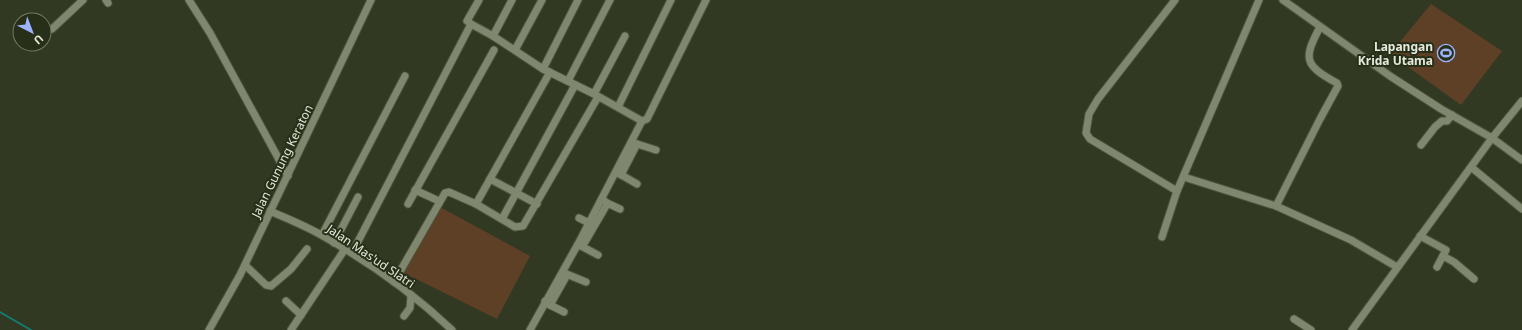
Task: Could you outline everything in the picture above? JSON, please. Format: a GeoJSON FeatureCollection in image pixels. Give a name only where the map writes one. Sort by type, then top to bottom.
{"type":"FeatureCollection","features":[{"type":"Feature","properties":{"kind":"street"},"geometry":{"type":"LineString","coordinates":[[52,29],[83,0]]}},
{"type":"Feature","properties":{"kind":"street"},"geometry":{"type":"LineString","coordinates":[[189,0],[210,33],[288,176]]}},
{"type":"Feature","properties":{"kind":"street","name":"Jalan Gunung Keraton"},"geometry":{"type":"LineString","coordinates":[[209,330],[245,265],[371,0]]}},
{"type":"Feature","properties":{"kind":"street"},"geometry":{"type":"LineString","coordinates":[[479,0],[467,21],[471,24],[493,36],[546,70],[596,95],[642,122]]}},
{"type":"Feature","properties":{"kind":"street"},"geometry":{"type":"LineString","coordinates":[[493,36],[512,0]]}},
{"type":"Feature","properties":{"kind":"street"},"geometry":{"type":"LineString","coordinates":[[515,50],[542,0]]}},
{"type":"Feature","properties":{"kind":"street"},"geometry":{"type":"LineString","coordinates":[[476,204],[546,70],[578,0]]}},
{"type":"Feature","properties":{"kind":"street"},"geometry":{"type":"LineString","coordinates":[[568,81],[610,0]]}},
{"type":"Feature","properties":{"kind":"street"},"geometry":{"type":"LineString","coordinates":[[618,107],[671,0]]}},
{"type":"Feature","properties":{"kind":"street"},"geometry":{"type":"LineString","coordinates":[[530,330],[548,303],[604,201],[634,143],[642,122],[647,119],[706,0]]}},
{"type":"Feature","properties":{"kind":"street"},"geometry":{"type":"LineString","coordinates":[[1176,0],[1098,99],[1089,114],[1086,133],[1090,139],[1177,191]]}},
{"type":"Feature","properties":{"kind":"street"},"geometry":{"type":"LineString","coordinates":[[1162,237],[1177,191],[1259,0]]}},
{"type":"Feature","properties":{"kind":"street"},"geometry":{"type":"LineString","coordinates":[[1283,0],[1390,76],[1492,138],[1522,160]]}},
{"type":"Feature","properties":{"kind":"street"},"geometry":{"type":"LineString","coordinates":[[291,330],[348,251],[471,24]]}},
{"type":"Feature","properties":{"kind":"street"},"geometry":{"type":"LineString","coordinates":[[1276,206],[1338,86],[1337,83],[1317,71],[1311,65],[1309,49],[1320,27]]}},
{"type":"Feature","properties":{"kind":"street"},"geometry":{"type":"LineString","coordinates":[[394,282],[443,194],[448,192],[476,204],[515,227],[523,226],[537,204],[596,95],[625,36]]}},
{"type":"Feature","properties":{"kind":"street"},"geometry":{"type":"LineString","coordinates":[[408,204],[494,50]]}},
{"type":"Feature","properties":{"kind":"street"},"geometry":{"type":"LineString","coordinates":[[322,235],[405,76]]}},
{"type":"Feature","properties":{"kind":"street"},"geometry":{"type":"LineString","coordinates":[[502,219],[575,85]]}},
{"type":"Feature","properties":{"kind":"street"},"geometry":{"type":"LineString","coordinates":[[1352,330],[1492,138],[1522,101]]}},
{"type":"Feature","properties":{"kind":"street"},"geometry":{"type":"LineString","coordinates":[[1421,145],[1442,120],[1447,121],[1452,115]]}},
{"type":"Feature","properties":{"kind":"street"},"geometry":{"type":"LineString","coordinates":[[634,143],[656,150]]}},
{"type":"Feature","properties":{"kind":"street"},"geometry":{"type":"LineString","coordinates":[[1471,167],[1522,210]]}},
{"type":"Feature","properties":{"kind":"street"},"geometry":{"type":"LineString","coordinates":[[618,174],[637,184]]}},
{"type":"Feature","properties":{"kind":"street"},"geometry":{"type":"LineString","coordinates":[[1184,177],[1276,206],[1351,240],[1397,267]]}},
{"type":"Feature","properties":{"kind":"street"},"geometry":{"type":"LineString","coordinates":[[490,179],[537,204]]}},
{"type":"Feature","properties":{"kind":"street"},"geometry":{"type":"LineString","coordinates":[[415,190],[439,201]]}},
{"type":"Feature","properties":{"kind":"street"},"geometry":{"type":"LineString","coordinates":[[334,242],[358,197]]}},
{"type":"Feature","properties":{"kind":"street"},"geometry":{"type":"LineString","coordinates":[[604,201],[620,208]]}},
{"type":"Feature","properties":{"kind":"street"},"geometry":{"type":"LineString","coordinates":[[579,245],[589,223],[604,201]]}},
{"type":"Feature","properties":{"kind":"street","name":"Jalan Mas'ud Slatri"},"geometry":{"type":"LineString","coordinates":[[270,211],[322,235],[348,251],[394,282],[448,329]]}},
{"type":"Feature","properties":{"kind":"street"},"geometry":{"type":"LineString","coordinates":[[580,218],[589,223]]}},
{"type":"Feature","properties":{"kind":"street"},"geometry":{"type":"LineString","coordinates":[[1420,236],[1446,250],[1437,267]]}},
{"type":"Feature","properties":{"kind":"street"},"geometry":{"type":"LineString","coordinates":[[579,245],[598,255]]}},
{"type":"Feature","properties":{"kind":"street"},"geometry":{"type":"LineString","coordinates":[[245,265],[266,284],[271,286],[291,269],[307,249]]}},
{"type":"Feature","properties":{"kind":"street"},"geometry":{"type":"LineString","coordinates":[[1443,256],[1463,269],[1474,279]]}},
{"type":"Feature","properties":{"kind":"street"},"geometry":{"type":"LineString","coordinates":[[564,274],[586,282]]}},
{"type":"Feature","properties":{"kind":"street"},"geometry":{"type":"LineString","coordinates":[[404,316],[410,308],[411,296]]}},
{"type":"Feature","properties":{"kind":"street"},"geometry":{"type":"LineString","coordinates":[[286,301],[301,315]]}},
{"type":"Feature","properties":{"kind":"street"},"geometry":{"type":"LineString","coordinates":[[548,303],[564,312]]}},
{"type":"Feature","properties":{"kind":"street"},"geometry":{"type":"LineString","coordinates":[[1294,318],[1311,330]]}},
{"type":"Feature","properties":{"kind":"shaded area","name":"Lapangan Krida Utama"},"geometry":{"type":"Polygon","coordinates":[[[1431,4],[1502,51],[1461,105],[1390,54],[1431,4]]]}},
{"type":"Feature","properties":{"kind":"shaded area"},"geometry":{"type":"Polygon","coordinates":[[[440,207],[530,256],[497,319],[404,273],[440,207]]]}},
{"type":"Feature","properties":{"kind":"waterway"},"geometry":{"type":"LineString","coordinates":[[0,312],[31,330]]}},
{"type":"Feature","properties":{"kind":"place","name":"Lapangan Krida Utama"},"geometry":{"type":"Point","coordinates":[1446,53]}}]}
